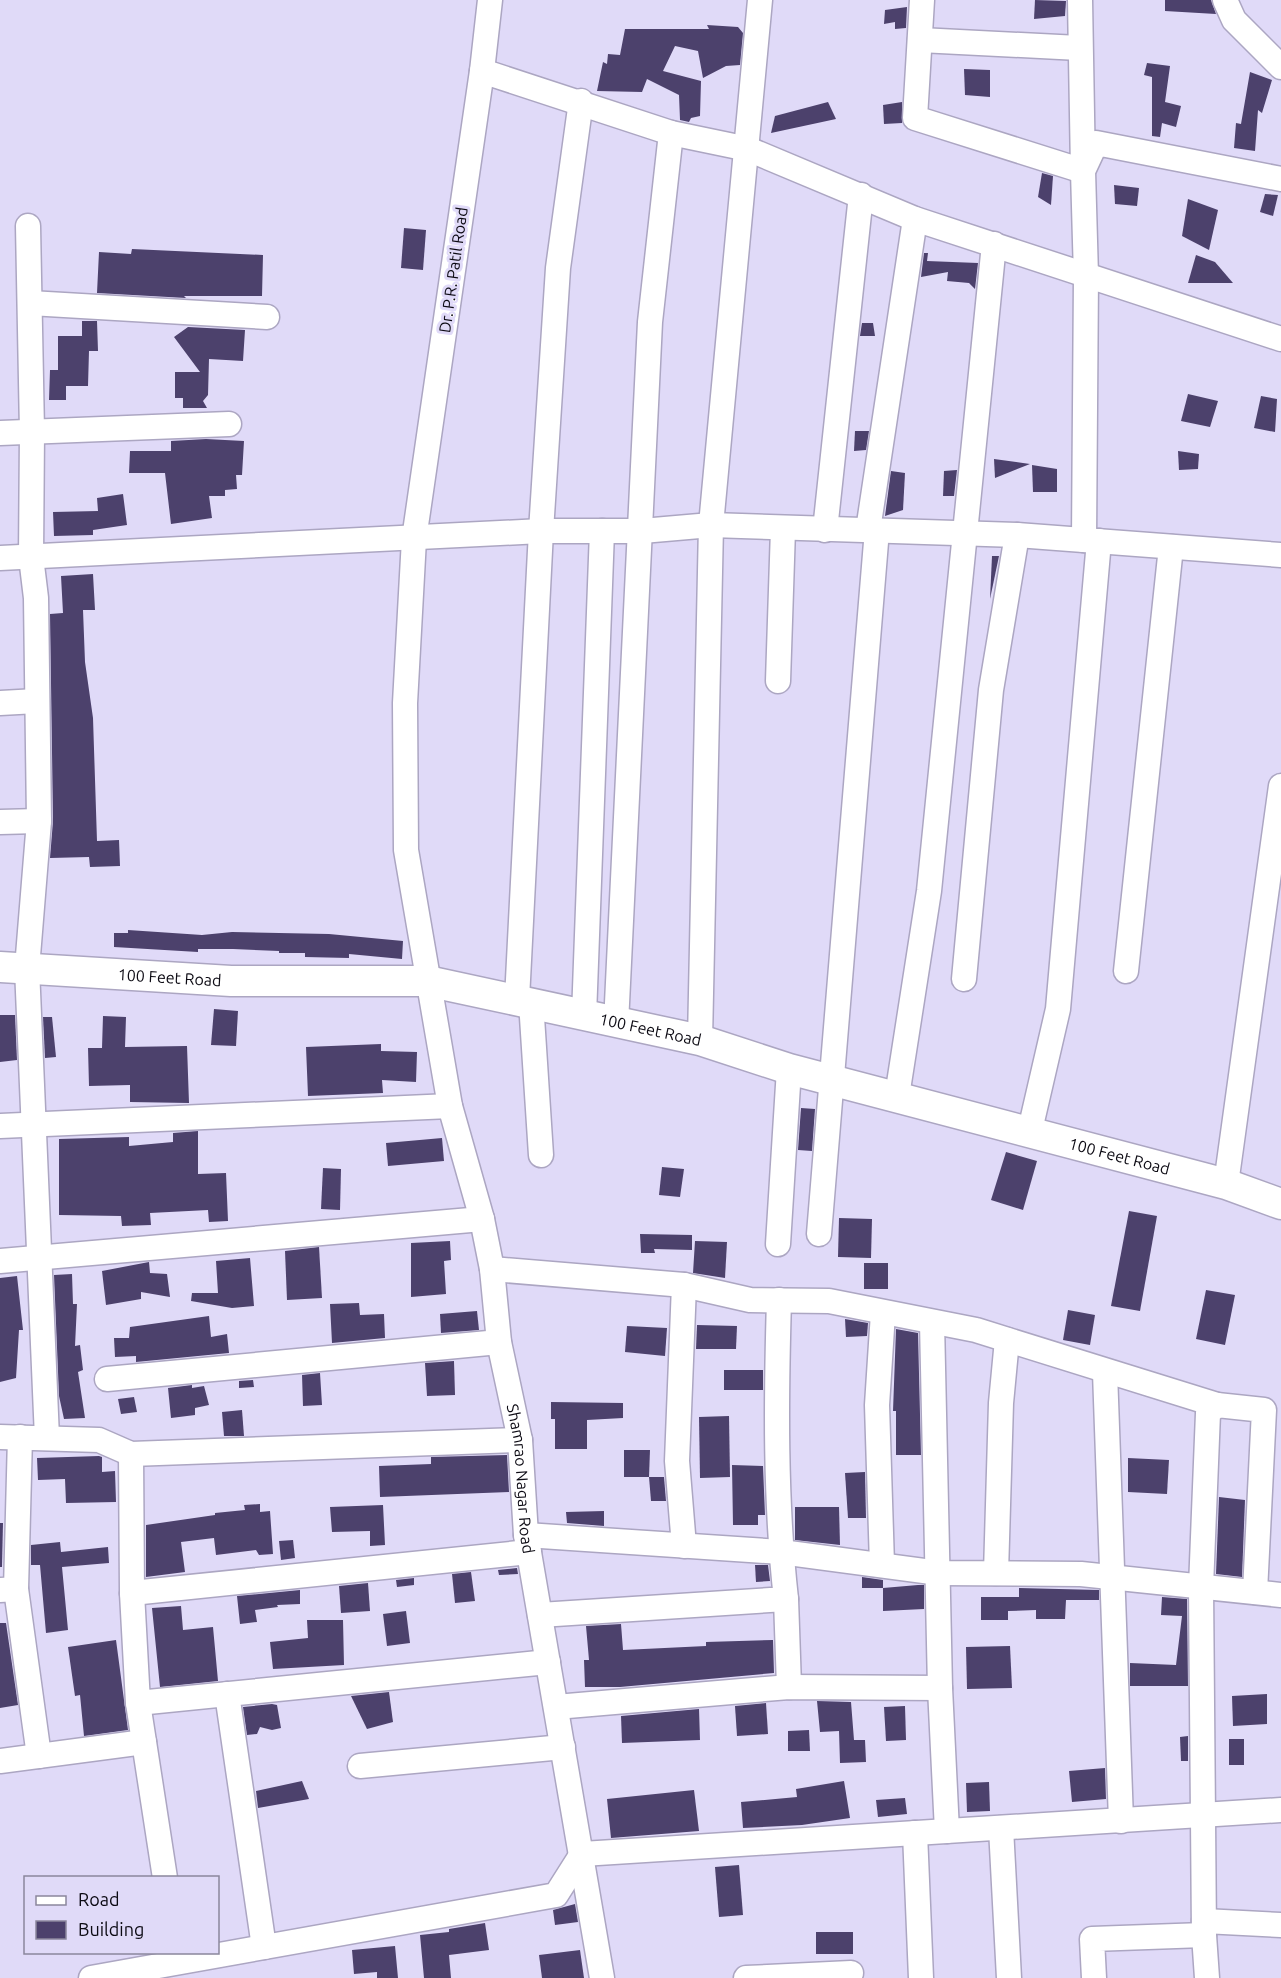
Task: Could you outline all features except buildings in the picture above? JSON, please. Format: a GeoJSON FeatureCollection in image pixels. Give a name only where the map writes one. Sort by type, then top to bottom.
{"type":"FeatureCollection","features":[{"type":"Feature","properties":{"kind":"main road","name":"100 Feet Road"},"geometry":{"type":"LineString","coordinates":[[14,968],[231,981],[427,981],[524,1000],[616,1024],[699,1040],[789,1069],[1030,1130],[1226,1184],[1281,1204]]}},
{"type":"Feature","properties":{"kind":"street","name":"Dr. P.R. Patil Road"},"geometry":{"type":"LineString","coordinates":[[427,981],[406,850],[405,703],[414,539],[482,71],[490,0]]}},
{"type":"Feature","properties":{"kind":"street"},"geometry":{"type":"LineString","coordinates":[[699,1040],[711,525],[748,149],[760,0]]}},
{"type":"Feature","properties":{"kind":"street"},"geometry":{"type":"LineString","coordinates":[[922,0],[915,118],[1083,171]]}},
{"type":"Feature","properties":{"kind":"street"},"geometry":{"type":"LineString","coordinates":[[1030,1130],[1058,1009],[1092,541],[1079,48],[1080,0]]}},
{"type":"Feature","properties":{"kind":"street"},"geometry":{"type":"LineString","coordinates":[[1225,0],[1234,20],[1281,67]]}},
{"type":"Feature","properties":{"kind":"street"},"geometry":{"type":"LineString","coordinates":[[920,40],[1079,48]]}},
{"type":"Feature","properties":{"kind":"street"},"geometry":{"type":"LineString","coordinates":[[482,71],[671,133],[748,149],[915,219],[1281,339]]}},
{"type":"Feature","properties":{"kind":"street"},"geometry":{"type":"LineString","coordinates":[[541,1155],[524,1000],[541,531],[558,268],[581,102]]}},
{"type":"Feature","properties":{"kind":"street"},"geometry":{"type":"LineString","coordinates":[[616,1024],[642,531],[650,322],[671,133]]}},
{"type":"Feature","properties":{"kind":"street"},"geometry":{"type":"LineString","coordinates":[[1083,171],[1096,143],[1281,179]]}},
{"type":"Feature","properties":{"kind":"street"},"geometry":{"type":"LineString","coordinates":[[825,530],[861,195]]}},
{"type":"Feature","properties":{"kind":"street"},"geometry":{"type":"LineString","coordinates":[[819,1234],[873,530],[915,219]]}},
{"type":"Feature","properties":{"kind":"street"},"geometry":{"type":"LineString","coordinates":[[28,226],[32,432],[31,556],[36,598],[39,821],[14,968],[33,1125],[47,1438]]}},
{"type":"Feature","properties":{"kind":"street"},"geometry":{"type":"LineString","coordinates":[[897,1096],[929,891],[947,688],[966,534],[994,244]]}},
{"type":"Feature","properties":{"kind":"street"},"geometry":{"type":"LineString","coordinates":[[30,303],[267,317]]}},
{"type":"Feature","properties":{"kind":"street"},"geometry":{"type":"LineString","coordinates":[[0,433],[229,424]]}},
{"type":"Feature","properties":{"kind":"street"},"geometry":{"type":"LineString","coordinates":[[0,558],[541,531],[642,531],[711,525],[783,530],[873,530],[1017,535],[1281,555]]}},
{"type":"Feature","properties":{"kind":"street"},"geometry":{"type":"LineString","coordinates":[[778,681],[783,530]]}},
{"type":"Feature","properties":{"kind":"street"},"geometry":{"type":"LineString","coordinates":[[584,1016],[602,531]]}},
{"type":"Feature","properties":{"kind":"street"},"geometry":{"type":"LineString","coordinates":[[964,979],[991,690],[1017,535]]}},
{"type":"Feature","properties":{"kind":"street"},"geometry":{"type":"LineString","coordinates":[[1126,971],[1171,547]]}},
{"type":"Feature","properties":{"kind":"street"},"geometry":{"type":"LineString","coordinates":[[0,703],[37,701]]}},
{"type":"Feature","properties":{"kind":"street"},"geometry":{"type":"LineString","coordinates":[[1226,1184],[1281,786]]}},
{"type":"Feature","properties":{"kind":"street"},"geometry":{"type":"LineString","coordinates":[[0,822],[39,821]]}},
{"type":"Feature","properties":{"kind":"street","name":"Shamrao Nagar Road"},"geometry":{"type":"LineString","coordinates":[[427,981],[450,1106],[482,1219],[492,1269],[499,1342],[520,1440],[527,1544],[602,1978]]}},
{"type":"Feature","properties":{"kind":"street"},"geometry":{"type":"LineString","coordinates":[[778,1244],[789,1069]]}},
{"type":"Feature","properties":{"kind":"street"},"geometry":{"type":"LineString","coordinates":[[0,1126],[450,1106]]}},
{"type":"Feature","properties":{"kind":"street"},"geometry":{"type":"LineString","coordinates":[[0,1261],[482,1219]]}},
{"type":"Feature","properties":{"kind":"street"},"geometry":{"type":"LineString","coordinates":[[492,1269],[684,1285],[750,1300],[829,1301],[976,1330],[1217,1405],[1264,1410],[1255,1592]]}},
{"type":"Feature","properties":{"kind":"street"},"geometry":{"type":"LineString","coordinates":[[684,1285],[677,1461],[684,1546]]}},
{"type":"Feature","properties":{"kind":"street"},"geometry":{"type":"LineString","coordinates":[[779,1300],[776,1403],[781,1552],[786,1599],[789,1687]]}},
{"type":"Feature","properties":{"kind":"street"},"geometry":{"type":"LineString","coordinates":[[882,1565],[878,1405],[883,1313]]}},
{"type":"Feature","properties":{"kind":"street"},"geometry":{"type":"LineString","coordinates":[[932,1322],[940,1688],[947,1832]]}},
{"type":"Feature","properties":{"kind":"street"},"geometry":{"type":"LineString","coordinates":[[996,1573],[1001,1403],[1007,1340]]}},
{"type":"Feature","properties":{"kind":"street"},"geometry":{"type":"LineString","coordinates":[[107,1379],[499,1342]]}},
{"type":"Feature","properties":{"kind":"street"},"geometry":{"type":"LineString","coordinates":[[1105,1372],[1121,1821]]}},
{"type":"Feature","properties":{"kind":"street"},"geometry":{"type":"LineString","coordinates":[[1207,1978],[1204,1928],[1201,1587],[1208,1413],[1217,1405]]}},
{"type":"Feature","properties":{"kind":"street"},"geometry":{"type":"LineString","coordinates":[[39,1756],[8,1589],[10,1437],[99,1440],[131,1454],[520,1440]]}},
{"type":"Feature","properties":{"kind":"street"},"geometry":{"type":"LineString","coordinates":[[131,1454],[132,1593],[138,1703],[165,1876]]}},
{"type":"Feature","properties":{"kind":"street"},"geometry":{"type":"LineString","coordinates":[[132,1593],[527,1544],[684,1546],[781,1552],[939,1573],[1111,1577],[1281,1595]]}},
{"type":"Feature","properties":{"kind":"street"},"geometry":{"type":"LineString","coordinates":[[540,1615],[786,1599]]}},
{"type":"Feature","properties":{"kind":"street"},"geometry":{"type":"LineString","coordinates":[[138,1703],[548,1662]]}},
{"type":"Feature","properties":{"kind":"street"},"geometry":{"type":"LineString","coordinates":[[556,1707],[789,1687],[940,1688]]}},
{"type":"Feature","properties":{"kind":"street"},"geometry":{"type":"LineString","coordinates":[[227,1694],[264,1947]]}},
{"type":"Feature","properties":{"kind":"street"},"geometry":{"type":"LineString","coordinates":[[0,1761],[144,1742]]}},
{"type":"Feature","properties":{"kind":"street"},"geometry":{"type":"LineString","coordinates":[[360,1766],[563,1747]]}},
{"type":"Feature","properties":{"kind":"street"},"geometry":{"type":"LineString","coordinates":[[219,1952],[264,1947],[556,1895],[582,1854],[1281,1810]]}},
{"type":"Feature","properties":{"kind":"street"},"geometry":{"type":"LineString","coordinates":[[1001,1828],[1009,1978]]}},
{"type":"Feature","properties":{"kind":"street"},"geometry":{"type":"LineString","coordinates":[[915,1833],[921,1978]]}},
{"type":"Feature","properties":{"kind":"street"},"geometry":{"type":"LineString","coordinates":[[1094,1978],[1092,1939],[1204,1928],[1281,1925]]}},
{"type":"Feature","properties":{"kind":"street"},"geometry":{"type":"LineString","coordinates":[[91,1978],[178,1957],[204,1954]]}},
{"type":"Feature","properties":{"kind":"street"},"geometry":{"type":"LineString","coordinates":[[747,1978],[851,1973]]}}]}
